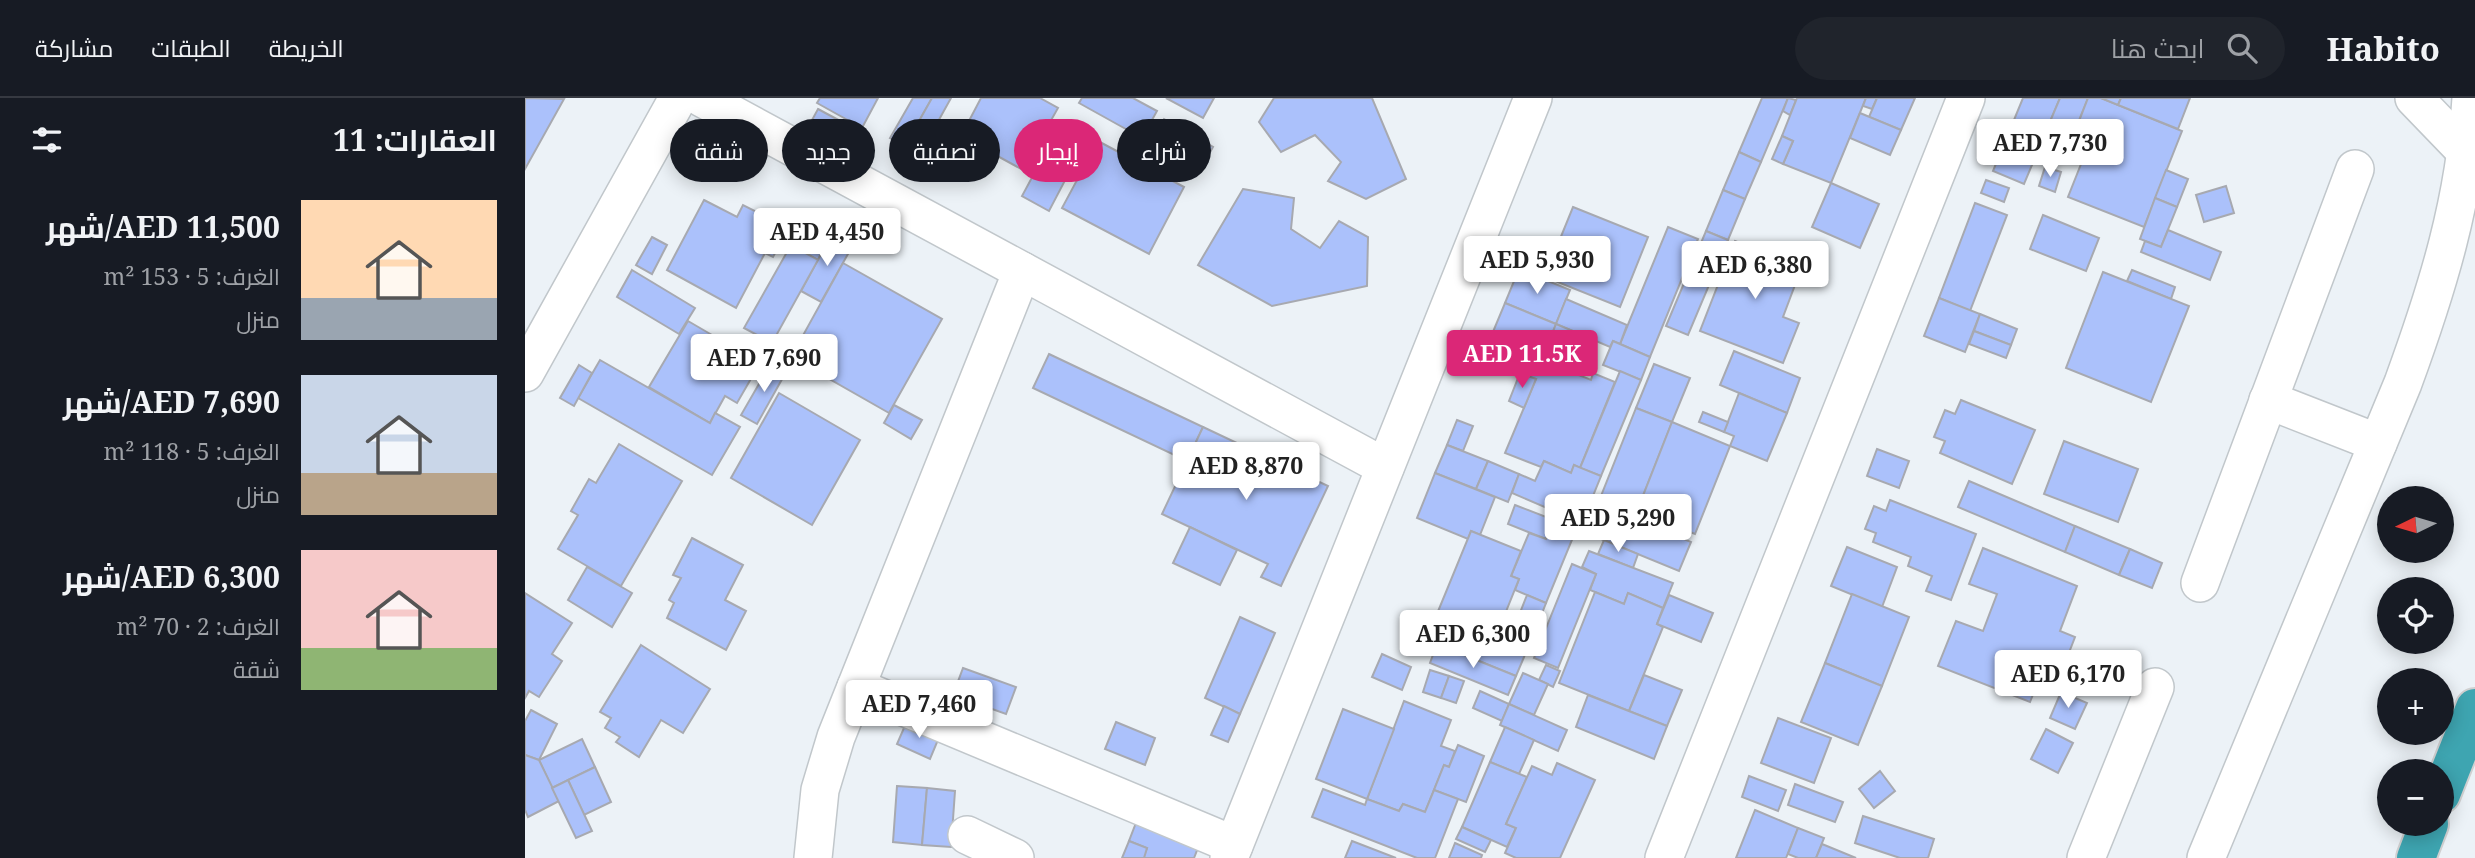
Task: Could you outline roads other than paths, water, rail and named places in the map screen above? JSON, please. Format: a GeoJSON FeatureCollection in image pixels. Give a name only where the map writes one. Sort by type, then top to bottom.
{"type":"FeatureCollection","features":[{"type":"Feature","properties":{"kind":"highway"},"geometry":{"type":"LineString","coordinates":[[2454,761],[2475,708]]}},
{"type":"Feature","properties":{"kind":"highway"},"geometry":{"type":"LineString","coordinates":[[2416,858],[2424,836]]}},
{"type":"Feature","properties":{"kind":"street"},"geometry":{"type":"LineString","coordinates":[[525,373],[678,98]]}},
{"type":"Feature","properties":{"kind":"street"},"geometry":{"type":"LineString","coordinates":[[702,98],[1385,467]]}},
{"type":"Feature","properties":{"kind":"street"},"geometry":{"type":"LineString","coordinates":[[856,687],[1232,851],[1533,98]]}},
{"type":"Feature","properties":{"kind":"street"},"geometry":{"type":"LineString","coordinates":[[1664,858],[1966,98]]}},
{"type":"Feature","properties":{"kind":"street"},"geometry":{"type":"LineString","coordinates":[[2414,98],[2468,154]]}},
{"type":"Feature","properties":{"kind":"street"},"geometry":{"type":"LineString","coordinates":[[2206,858],[2378,443],[2431,306],[2453,231],[2468,154],[2471,98]]}},
{"type":"Feature","properties":{"kind":"street"},"geometry":{"type":"LineString","coordinates":[[2200,583],[2355,169]]}},
{"type":"Feature","properties":{"kind":"street"},"geometry":{"type":"LineString","coordinates":[[813,858],[820,790],[856,687],[1023,271]]}},
{"type":"Feature","properties":{"kind":"street"},"geometry":{"type":"LineString","coordinates":[[2268,400],[2378,443]]}},
{"type":"Feature","properties":{"kind":"street"},"geometry":{"type":"LineString","coordinates":[[2086,858],[2155,687]]}},
{"type":"Feature","properties":{"kind":"street"},"geometry":{"type":"LineString","coordinates":[[967,835],[1015,858]]}}]}
